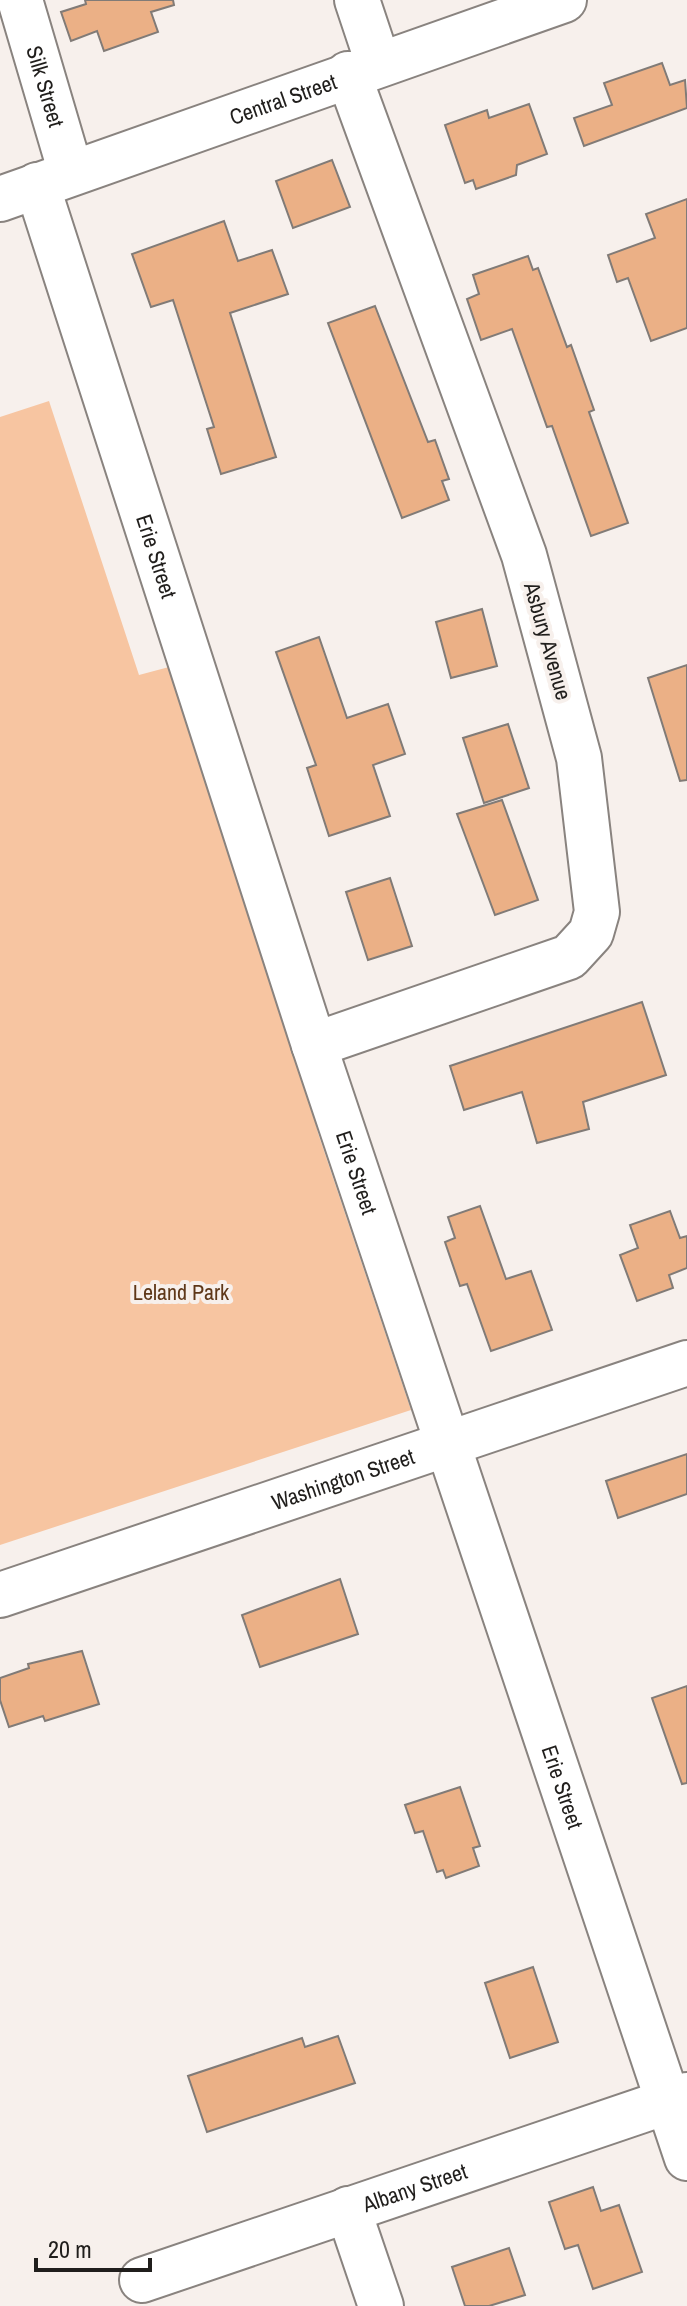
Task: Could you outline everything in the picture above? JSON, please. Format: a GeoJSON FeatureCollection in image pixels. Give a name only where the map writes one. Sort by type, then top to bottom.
{"type":"FeatureCollection","features":[{"type":"Feature","properties":{"kind":"street","name":"Silk Street"},"geometry":{"type":"LineString","coordinates":[[20,0],[36,186]]}},
{"type":"Feature","properties":{"kind":"street","name":"Asbury Avenue"},"geometry":{"type":"LineString","coordinates":[[314,1045],[569,957],[591,933],[597,912],[579,758],[524,555],[363,69],[357,0]]}},
{"type":"Feature","properties":{"kind":"street","name":"Central Street"},"geometry":{"type":"LineString","coordinates":[[36,186],[564,0]]}},
{"type":"Feature","properties":{"kind":"street","name":"Erie Street"},"geometry":{"type":"LineString","coordinates":[[36,186],[314,1045],[678,2098],[687,2158]]}},
{"type":"Feature","properties":{"kind":"street","name":"Washington Street"},"geometry":{"type":"LineString","coordinates":[[0,1595],[687,1363]]}},
{"type":"Feature","properties":{"kind":"street","name":"Albany Street"},"geometry":{"type":"LineString","coordinates":[[142,2280],[678,2098]]}},
{"type":"Feature","properties":{"kind":"street"},"geometry":{"type":"LineString","coordinates":[[348,2209],[381,2306]]}},
{"type":"Feature","properties":{"kind":"green space","name":"Leland Park"},"geometry":{"type":"Polygon","coordinates":[[[49,401],[139,675],[169,667],[185,707],[285,1000],[318,1133],[411,1410],[0,1545],[0,417],[49,401]]]}},
{"type":"Feature","properties":{"kind":"building"},"geometry":{"type":"Polygon","coordinates":[[[85,0],[173,0],[174,5],[151,12],[158,32],[104,51],[97,31],[71,41],[61,12],[86,4],[85,0]]]}},
{"type":"Feature","properties":{"kind":"building"},"geometry":{"type":"Polygon","coordinates":[[[662,63],[670,85],[685,80],[687,108],[584,146],[574,118],[612,105],[604,83],[662,63]]]}},
{"type":"Feature","properties":{"kind":"building"},"geometry":{"type":"Polygon","coordinates":[[[529,104],[547,154],[517,165],[516,175],[476,189],[473,180],[465,183],[445,125],[487,110],[489,118],[529,104]]]}},
{"type":"Feature","properties":{"kind":"building"},"geometry":{"type":"Polygon","coordinates":[[[332,160],[350,207],[293,228],[276,181],[332,160]]]}},
{"type":"Feature","properties":{"kind":"building"},"geometry":{"type":"Polygon","coordinates":[[[687,199],[687,328],[651,341],[628,278],[617,282],[608,255],[655,238],[646,214],[687,199]]]}},
{"type":"Feature","properties":{"kind":"building"},"geometry":{"type":"Polygon","coordinates":[[[224,221],[238,261],[272,250],[288,294],[230,313],[276,457],[221,474],[207,429],[214,427],[173,300],[151,307],[132,254],[224,221]]]}},
{"type":"Feature","properties":{"kind":"building"},"geometry":{"type":"Polygon","coordinates":[[[528,256],[533,270],[538,268],[567,347],[571,345],[594,410],[589,412],[628,523],[591,536],[552,426],[547,427],[512,329],[481,340],[467,299],[479,294],[473,275],[528,256]]]}},
{"type":"Feature","properties":{"kind":"building"},"geometry":{"type":"Polygon","coordinates":[[[375,306],[428,442],[435,440],[449,479],[442,481],[449,500],[402,518],[328,323],[375,306]]]}},
{"type":"Feature","properties":{"kind":"building"},"geometry":{"type":"Polygon","coordinates":[[[482,609],[497,666],[451,678],[436,622],[482,609]]]}},
{"type":"Feature","properties":{"kind":"building"},"geometry":{"type":"Polygon","coordinates":[[[319,637],[347,718],[388,704],[405,754],[373,765],[390,816],[329,836],[307,768],[316,765],[276,652],[319,637]]]}},
{"type":"Feature","properties":{"kind":"building"},"geometry":{"type":"Polygon","coordinates":[[[687,665],[687,780],[680,781],[648,678],[687,665]]]}},
{"type":"Feature","properties":{"kind":"building"},"geometry":{"type":"Polygon","coordinates":[[[508,724],[529,788],[484,803],[463,738],[508,724]]]}},
{"type":"Feature","properties":{"kind":"building"},"geometry":{"type":"Polygon","coordinates":[[[502,800],[538,900],[495,915],[457,814],[502,800]]]}},
{"type":"Feature","properties":{"kind":"building"},"geometry":{"type":"Polygon","coordinates":[[[390,878],[412,946],[368,960],[346,892],[390,878]]]}},
{"type":"Feature","properties":{"kind":"building"},"geometry":{"type":"Polygon","coordinates":[[[642,1002],[666,1075],[583,1102],[589,1129],[537,1143],[522,1092],[464,1110],[450,1066],[642,1002]]]}},
{"type":"Feature","properties":{"kind":"building"},"geometry":{"type":"Polygon","coordinates":[[[480,1206],[506,1279],[531,1271],[552,1330],[491,1351],[467,1284],[460,1286],[445,1242],[455,1238],[448,1217],[480,1206]]]}},
{"type":"Feature","properties":{"kind":"building"},"geometry":{"type":"Polygon","coordinates":[[[670,1211],[680,1238],[687,1236],[687,1268],[669,1275],[673,1288],[637,1301],[620,1255],[638,1248],[630,1225],[670,1211]]]}},
{"type":"Feature","properties":{"kind":"building"},"geometry":{"type":"Polygon","coordinates":[[[687,1454],[687,1494],[618,1518],[606,1481],[687,1454]]]}},
{"type":"Feature","properties":{"kind":"building"},"geometry":{"type":"Polygon","coordinates":[[[340,1579],[358,1634],[260,1667],[242,1615],[340,1579]]]}},
{"type":"Feature","properties":{"kind":"building"},"geometry":{"type":"Polygon","coordinates":[[[82,1651],[99,1704],[45,1721],[43,1716],[9,1727],[0,1700],[0,1678],[29,1668],[28,1664],[82,1651]]]}},
{"type":"Feature","properties":{"kind":"building"},"geometry":{"type":"Polygon","coordinates":[[[687,1686],[687,1783],[682,1784],[652,1698],[687,1686]]]}},
{"type":"Feature","properties":{"kind":"building"},"geometry":{"type":"Polygon","coordinates":[[[460,1787],[480,1846],[473,1848],[479,1866],[446,1878],[443,1870],[437,1872],[423,1831],[415,1833],[405,1805],[460,1787]]]}},
{"type":"Feature","properties":{"kind":"building"},"geometry":{"type":"Polygon","coordinates":[[[533,1967],[558,2042],[510,2058],[485,1983],[533,1967]]]}},
{"type":"Feature","properties":{"kind":"building"},"geometry":{"type":"Polygon","coordinates":[[[338,2036],[355,2083],[207,2132],[188,2076],[302,2038],[305,2047],[338,2036]]]}},
{"type":"Feature","properties":{"kind":"building"},"geometry":{"type":"Polygon","coordinates":[[[593,2187],[601,2211],[619,2205],[642,2272],[593,2289],[578,2245],[565,2249],[549,2202],[593,2187]]]}},
{"type":"Feature","properties":{"kind":"building"},"geometry":{"type":"Polygon","coordinates":[[[509,2248],[525,2295],[489,2306],[465,2306],[452,2267],[509,2248]]]}}]}
